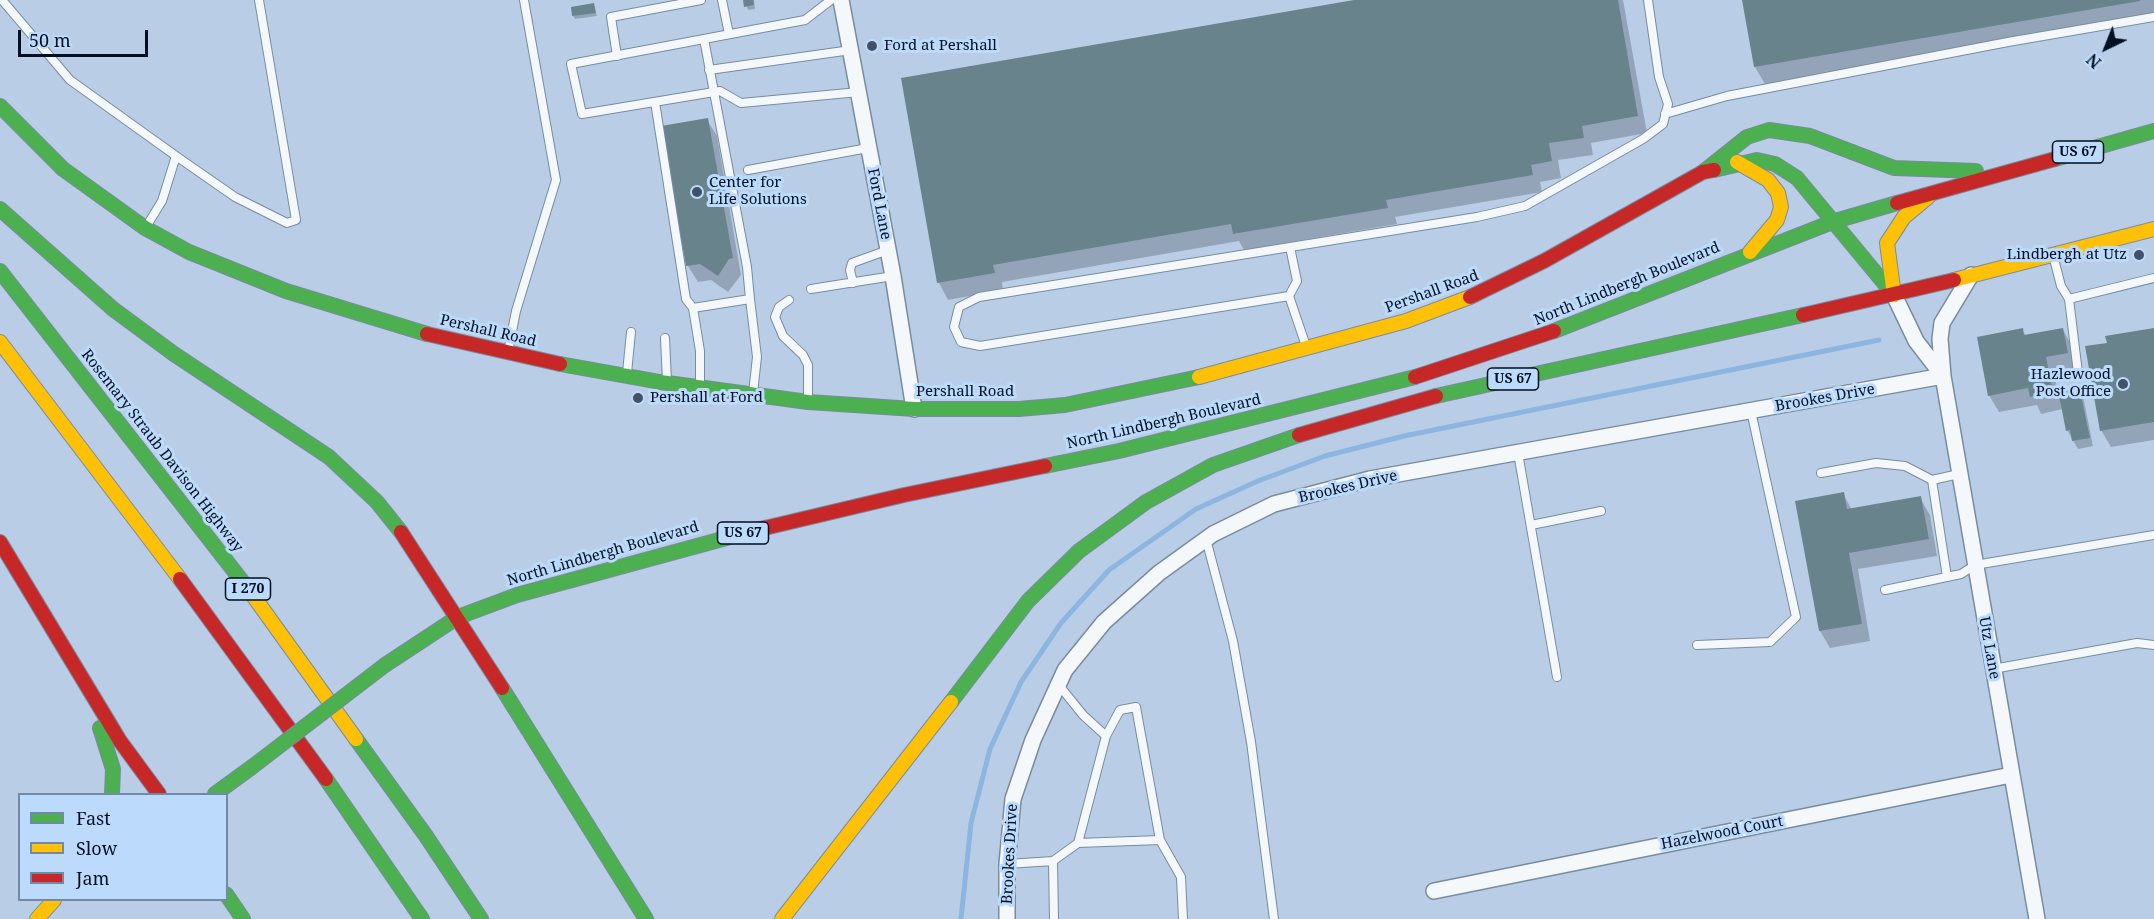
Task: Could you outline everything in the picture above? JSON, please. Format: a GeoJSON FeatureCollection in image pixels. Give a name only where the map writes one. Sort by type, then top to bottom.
{"type":"FeatureCollection","features":[{"type":"Feature","properties":{"kind":"main road","name":"Pershall Road"},"geometry":{"type":"LineString","coordinates":[[0,106],[63,169],[145,228],[189,252],[286,291],[447,340],[508,353],[667,383],[808,402],[914,409],[1019,409],[1065,405],[1173,384],[1406,321],[1455,304],[1534,266],[1703,172],[1737,162],[1757,160],[1775,164],[1797,178],[1835,221],[1894,295]]}},
{"type":"Feature","properties":{"kind":"main road"},"geometry":{"type":"LineString","coordinates":[[1703,172],[1747,137],[1769,130],[1810,136],[1894,168],[2008,171]]}},
{"type":"Feature","properties":{"kind":"main road","name":"North Lindbergh Boulevard"},"geometry":{"type":"LineString","coordinates":[[218,793],[424,637],[459,617],[517,595],[704,542],[904,495],[1119,451],[1400,382],[1520,344],[1835,221],[2154,131]]}},
{"type":"Feature","properties":{"kind":"main road"},"geometry":{"type":"LineString","coordinates":[[1737,162],[1768,180],[1778,193],[1781,207],[1777,220],[1749,253]]}},
{"type":"Feature","properties":{"kind":"main road"},"geometry":{"type":"LineString","coordinates":[[1894,295],[1887,243],[1893,230],[1904,217],[1934,192]]}},
{"type":"Feature","properties":{"kind":"main road"},"geometry":{"type":"LineString","coordinates":[[0,209],[113,309],[329,457],[377,502],[414,549],[459,617],[646,919]]}},
{"type":"Feature","properties":{"kind":"main road","name":"US 67"},"geometry":{"type":"LineString","coordinates":[[782,919],[919,745],[1028,601],[1078,551],[1146,502],[1213,465],[1367,414],[1498,382],[1894,295],[2154,229]]}},
{"type":"Feature","properties":{"kind":"main road","name":"Rosemary Straub Davison Highway"},"geometry":{"type":"LineString","coordinates":[[0,271],[223,554],[426,836],[481,919]]}},
{"type":"Feature","properties":{"kind":"main road"},"geometry":{"type":"LineString","coordinates":[[0,342],[234,651],[422,919]]}},
{"type":"Feature","properties":{"kind":"main road"},"geometry":{"type":"LineString","coordinates":[[0,542],[120,741],[158,793]]}},
{"type":"Feature","properties":{"kind":"main road"},"geometry":{"type":"LineString","coordinates":[[53,632],[106,740],[113,769],[112,793]]}},
{"type":"Feature","properties":{"kind":"main road"},"geometry":{"type":"LineString","coordinates":[[228,897],[243,919]]}},
{"type":"Feature","properties":{"kind":"main road"},"geometry":{"type":"LineString","coordinates":[[37,919],[53,901]]}},
{"type":"Feature","properties":{"kind":"street","name":"Ford Lane"},"geometry":{"type":"LineString","coordinates":[[841,0],[893,276],[914,409]]}},
{"type":"Feature","properties":{"kind":"street","name":"Utz Lane"},"geometry":{"type":"LineString","coordinates":[[1971,275],[1942,323],[1940,339],[1943,376],[2010,775],[2037,919]]}},
{"type":"Feature","properties":{"kind":"street","name":"Utz Lane"},"geometry":{"type":"LineString","coordinates":[[1894,295],[1916,341],[1943,376]]}},
{"type":"Feature","properties":{"kind":"street","name":"Brookes Drive"},"geometry":{"type":"LineString","coordinates":[[1007,919],[1007,864],[1013,799],[1033,740],[1065,670],[1104,622],[1159,573],[1206,539],[1274,504],[1370,479],[1943,376]]}},
{"type":"Feature","properties":{"kind":"street","name":"Hazelwood Court"},"geometry":{"type":"LineString","coordinates":[[1434,891],[2010,775]]}},
{"type":"Feature","properties":{"kind":"lane"},"geometry":{"type":"LineString","coordinates":[[2,0],[70,80],[235,197],[287,223],[296,220],[259,0]]}},
{"type":"Feature","properties":{"kind":"lane"},"geometry":{"type":"LineString","coordinates":[[508,353],[516,311],[556,180],[524,0]]}},
{"type":"Feature","properties":{"kind":"lane"},"geometry":{"type":"LineString","coordinates":[[617,56],[611,17],[701,0]]}},
{"type":"Feature","properties":{"kind":"lane"},"geometry":{"type":"LineString","coordinates":[[722,0],[729,34]]}},
{"type":"Feature","properties":{"kind":"lane"},"geometry":{"type":"LineString","coordinates":[[831,0],[806,20],[571,64],[582,114],[720,91],[741,103],[859,92]]}},
{"type":"Feature","properties":{"kind":"lane"},"geometry":{"type":"LineString","coordinates":[[1289,296],[980,346],[961,342],[954,327],[959,307],[979,297],[1478,217],[1525,206],[1643,139],[1663,124],[1668,104],[1659,77],[1648,0]]}},
{"type":"Feature","properties":{"kind":"lane"},"geometry":{"type":"LineString","coordinates":[[1665,114],[1727,96],[2008,42],[2154,17]]}},
{"type":"Feature","properties":{"kind":"lane"},"geometry":{"type":"LineString","coordinates":[[704,39],[712,93],[747,267],[757,357],[753,394]]}},
{"type":"Feature","properties":{"kind":"lane"},"geometry":{"type":"LineString","coordinates":[[709,70],[851,50]]}},
{"type":"Feature","properties":{"kind":"lane"},"geometry":{"type":"LineString","coordinates":[[655,102],[686,299],[693,308],[700,351],[700,388]]}},
{"type":"Feature","properties":{"kind":"lane"},"geometry":{"type":"LineString","coordinates":[[748,170],[868,148]]}},
{"type":"Feature","properties":{"kind":"lane"},"geometry":{"type":"LineString","coordinates":[[145,228],[162,201],[176,156]]}},
{"type":"Feature","properties":{"kind":"lane"},"geometry":{"type":"LineString","coordinates":[[1290,247],[1297,281],[1289,296],[1306,347]]}},
{"type":"Feature","properties":{"kind":"lane"},"geometry":{"type":"LineString","coordinates":[[853,283],[850,270],[852,263],[888,250]]}},
{"type":"Feature","properties":{"kind":"lane"},"geometry":{"type":"LineString","coordinates":[[2053,254],[2061,286],[2069,299],[2078,373]]}},
{"type":"Feature","properties":{"kind":"lane"},"geometry":{"type":"LineString","coordinates":[[811,289],[893,276]]}},
{"type":"Feature","properties":{"kind":"lane"},"geometry":{"type":"LineString","coordinates":[[2069,299],[2154,278]]}},
{"type":"Feature","properties":{"kind":"lane"},"geometry":{"type":"LineString","coordinates":[[693,308],[750,299]]}},
{"type":"Feature","properties":{"kind":"lane"},"geometry":{"type":"LineString","coordinates":[[789,300],[779,307],[775,317],[783,336],[803,355],[808,365],[808,402]]}},
{"type":"Feature","properties":{"kind":"lane"},"geometry":{"type":"LineString","coordinates":[[626,376],[631,332]]}},
{"type":"Feature","properties":{"kind":"lane"},"geometry":{"type":"LineString","coordinates":[[665,338],[667,383]]}},
{"type":"Feature","properties":{"kind":"lane"},"geometry":{"type":"LineString","coordinates":[[1697,645],[1770,642],[1796,617],[1751,411]]}},
{"type":"Feature","properties":{"kind":"lane"},"geometry":{"type":"LineString","coordinates":[[1518,453],[1557,677]]}},
{"type":"Feature","properties":{"kind":"lane"},"geometry":{"type":"LineString","coordinates":[[1821,473],[1876,463],[1905,466],[1932,480],[1959,474]]}},
{"type":"Feature","properties":{"kind":"lane"},"geometry":{"type":"LineString","coordinates":[[1932,480],[1947,577]]}},
{"type":"Feature","properties":{"kind":"lane"},"geometry":{"type":"LineString","coordinates":[[1531,525],[1601,511]]}},
{"type":"Feature","properties":{"kind":"lane"},"geometry":{"type":"LineString","coordinates":[[1885,590],[1961,574],[1975,565],[2154,535]]}},
{"type":"Feature","properties":{"kind":"lane"},"geometry":{"type":"LineString","coordinates":[[1206,539],[1239,675],[1251,742],[1274,919]]}},
{"type":"Feature","properties":{"kind":"lane"},"geometry":{"type":"LineString","coordinates":[[1993,669],[2138,643],[2154,645]]}},
{"type":"Feature","properties":{"kind":"lane"},"geometry":{"type":"LineString","coordinates":[[1058,684],[1083,715],[1106,736]]}},
{"type":"Feature","properties":{"kind":"lane"},"geometry":{"type":"LineString","coordinates":[[1078,843],[1106,736],[1120,710],[1136,707],[1161,840],[1181,877],[1183,919]]}},
{"type":"Feature","properties":{"kind":"lane"},"geometry":{"type":"LineString","coordinates":[[1007,864],[1053,861],[1078,843],[1161,840]]}},
{"type":"Feature","properties":{"kind":"lane"},"geometry":{"type":"LineString","coordinates":[[1053,861],[1054,919]]}},
{"type":"Feature","properties":{"kind":"building"},"geometry":{"type":"Polygon","coordinates":[[[743,0],[753,0],[754,5],[744,7],[743,0]]]}},
{"type":"Feature","properties":{"kind":"building"},"geometry":{"type":"Polygon","coordinates":[[[1354,0],[1618,0],[1638,116],[1582,126],[1584,138],[1549,143],[1552,161],[1531,165],[1533,175],[1386,200],[1388,208],[1233,234],[1231,224],[993,265],[995,273],[937,283],[901,78],[1354,0]]]}},
{"type":"Feature","properties":{"kind":"building"},"geometry":{"type":"Polygon","coordinates":[[[1742,0],[2140,0],[2140,1],[1754,67],[1742,0]]]}},
{"type":"Feature","properties":{"kind":"building"},"geometry":{"type":"Polygon","coordinates":[[[594,3],[596,13],[572,16],[571,7],[594,3]]]}},
{"type":"Feature","properties":{"kind":"building","name":"Center for Life Solutions"},"geometry":{"type":"Polygon","coordinates":[[[708,118],[733,258],[729,259],[718,276],[700,264],[686,266],[661,126],[708,118]]]}},
{"type":"Feature","properties":{"kind":"building"},"geometry":{"type":"Polygon","coordinates":[[[2023,328],[2024,335],[2063,328],[2068,353],[2046,357],[2053,393],[2030,397],[2028,388],[1988,396],[1977,337],[2023,328]]]}},
{"type":"Feature","properties":{"kind":"building","name":"Hazlewood Post Office"},"geometry":{"type":"Polygon","coordinates":[[[2154,328],[2154,422],[2100,431],[2085,346],[2107,343],[2105,336],[2154,328]]]}},
{"type":"Feature","properties":{"kind":"building"},"geometry":{"type":"Polygon","coordinates":[[[2079,386],[2090,438],[2072,441],[2070,430],[2066,431],[2058,390],[2079,386]]]}},
{"type":"Feature","properties":{"kind":"building"},"geometry":{"type":"Polygon","coordinates":[[[1844,492],[1847,509],[1921,496],[1929,539],[1849,553],[1862,624],[1819,631],[1795,501],[1844,492]]]}},
{"type":"Feature","properties":{"kind":"waterway"},"geometry":{"type":"LineString","coordinates":[[961,919],[971,823],[990,749],[1021,682],[1061,623],[1109,570],[1196,509],[1258,481],[1325,456],[1404,436],[1879,340]]}},
{"type":"Feature","properties":{"kind":"traffic: fast"},"geometry":{"type":"LineString","coordinates":[[0,106],[63,169],[145,228],[189,252],[286,291],[427,334]]}},
{"type":"Feature","properties":{"kind":"traffic: fast"},"geometry":{"type":"LineString","coordinates":[[1703,172],[1747,137],[1769,130],[1810,136],[1894,168],[1976,171]]}},
{"type":"Feature","properties":{"kind":"traffic: fast"},"geometry":{"type":"LineString","coordinates":[[2055,159],[2154,131]]}},
{"type":"Feature","properties":{"kind":"traffic: fast"},"geometry":{"type":"LineString","coordinates":[[1714,170],[1757,160],[1775,164],[1797,178],[1894,295]]}},
{"type":"Feature","properties":{"kind":"traffic: fast"},"geometry":{"type":"LineString","coordinates":[[1554,331],[1835,221],[1897,203]]}},
{"type":"Feature","properties":{"kind":"traffic: fast"},"geometry":{"type":"LineString","coordinates":[[0,209],[113,309],[174,354],[329,457],[377,502],[401,532]]}},
{"type":"Feature","properties":{"kind":"traffic: fast"},"geometry":{"type":"LineString","coordinates":[[0,271],[249,590]]}},
{"type":"Feature","properties":{"kind":"traffic: fast"},"geometry":{"type":"LineString","coordinates":[[1436,396],[1803,315]]}},
{"type":"Feature","properties":{"kind":"traffic: fast"},"geometry":{"type":"LineString","coordinates":[[560,364],[660,382],[808,402],[914,409],[1019,409],[1065,405],[1199,377]]}},
{"type":"Feature","properties":{"kind":"traffic: fast"},"geometry":{"type":"LineString","coordinates":[[1045,466],[1119,451],[1415,377]]}},
{"type":"Feature","properties":{"kind":"traffic: fast"},"geometry":{"type":"LineString","coordinates":[[951,702],[1028,601],[1079,551],[1146,502],[1213,465],[1299,435]]}},
{"type":"Feature","properties":{"kind":"traffic: fast"},"geometry":{"type":"LineString","coordinates":[[385,665],[458,617],[517,595],[752,531]]}},
{"type":"Feature","properties":{"kind":"traffic: fast"},"geometry":{"type":"LineString","coordinates":[[252,767],[385,665]]}},
{"type":"Feature","properties":{"kind":"traffic: fast"},"geometry":{"type":"LineString","coordinates":[[502,688],[646,919]]}},
{"type":"Feature","properties":{"kind":"traffic: fast"},"geometry":{"type":"LineString","coordinates":[[100,728],[113,769],[112,793]]}},
{"type":"Feature","properties":{"kind":"traffic: fast"},"geometry":{"type":"LineString","coordinates":[[356,739],[426,836],[481,919]]}},
{"type":"Feature","properties":{"kind":"traffic: fast"},"geometry":{"type":"LineString","coordinates":[[216,793],[252,767]]}},
{"type":"Feature","properties":{"kind":"traffic: fast"},"geometry":{"type":"LineString","coordinates":[[326,779],[422,919]]}},
{"type":"Feature","properties":{"kind":"traffic: fast"},"geometry":{"type":"LineString","coordinates":[[228,897],[243,919]]}},
{"type":"Feature","properties":{"kind":"traffic: slow"},"geometry":{"type":"LineString","coordinates":[[1737,162],[1768,180],[1778,193],[1781,207],[1777,220],[1750,252]]}},
{"type":"Feature","properties":{"kind":"traffic: slow"},"geometry":{"type":"LineString","coordinates":[[1894,295],[1887,243],[1904,217],[1928,197]]}},
{"type":"Feature","properties":{"kind":"traffic: slow"},"geometry":{"type":"LineString","coordinates":[[1954,280],[2154,229]]}},
{"type":"Feature","properties":{"kind":"traffic: slow"},"geometry":{"type":"LineString","coordinates":[[1199,377],[1406,321],[1470,297]]}},
{"type":"Feature","properties":{"kind":"traffic: slow"},"geometry":{"type":"LineString","coordinates":[[0,342],[180,579]]}},
{"type":"Feature","properties":{"kind":"traffic: slow"},"geometry":{"type":"LineString","coordinates":[[249,590],[356,739]]}},
{"type":"Feature","properties":{"kind":"traffic: slow"},"geometry":{"type":"LineString","coordinates":[[782,919],[951,702]]}},
{"type":"Feature","properties":{"kind":"traffic: slow"},"geometry":{"type":"LineString","coordinates":[[37,919],[53,901]]}},
{"type":"Feature","properties":{"kind":"traffic: jam"},"geometry":{"type":"LineString","coordinates":[[1897,203],[2055,159]]}},
{"type":"Feature","properties":{"kind":"traffic: jam"},"geometry":{"type":"LineString","coordinates":[[1470,297],[1544,261],[1703,172],[1714,170]]}},
{"type":"Feature","properties":{"kind":"traffic: jam"},"geometry":{"type":"LineString","coordinates":[[1803,315],[1954,280]]}},
{"type":"Feature","properties":{"kind":"traffic: jam"},"geometry":{"type":"LineString","coordinates":[[1415,377],[1554,331]]}},
{"type":"Feature","properties":{"kind":"traffic: jam"},"geometry":{"type":"LineString","coordinates":[[427,334],[560,364]]}},
{"type":"Feature","properties":{"kind":"traffic: jam"},"geometry":{"type":"LineString","coordinates":[[1299,435],[1436,396]]}},
{"type":"Feature","properties":{"kind":"traffic: jam"},"geometry":{"type":"LineString","coordinates":[[752,531],[904,495],[1045,466]]}},
{"type":"Feature","properties":{"kind":"traffic: jam"},"geometry":{"type":"LineString","coordinates":[[401,532],[502,688]]}},
{"type":"Feature","properties":{"kind":"traffic: jam"},"geometry":{"type":"LineString","coordinates":[[0,542],[120,741],[158,793]]}},
{"type":"Feature","properties":{"kind":"traffic: jam"},"geometry":{"type":"LineString","coordinates":[[180,579],[326,779]]}},
{"type":"Feature","properties":{"kind":"place","name":"Ford at Pershall"},"geometry":{"type":"Point","coordinates":[872,46]}},
{"type":"Feature","properties":{"kind":"place","name":"Center for Life Solutions"},"geometry":{"type":"Point","coordinates":[697,192]}},
{"type":"Feature","properties":{"kind":"place","name":"Lindbergh at Utz"},"geometry":{"type":"Point","coordinates":[2139,255]}},
{"type":"Feature","properties":{"kind":"place","name":"Hazlewood Post Office"},"geometry":{"type":"Point","coordinates":[2123,384]}},
{"type":"Feature","properties":{"kind":"place","name":"Pershall at Ford"},"geometry":{"type":"Point","coordinates":[638,398]}}]}
